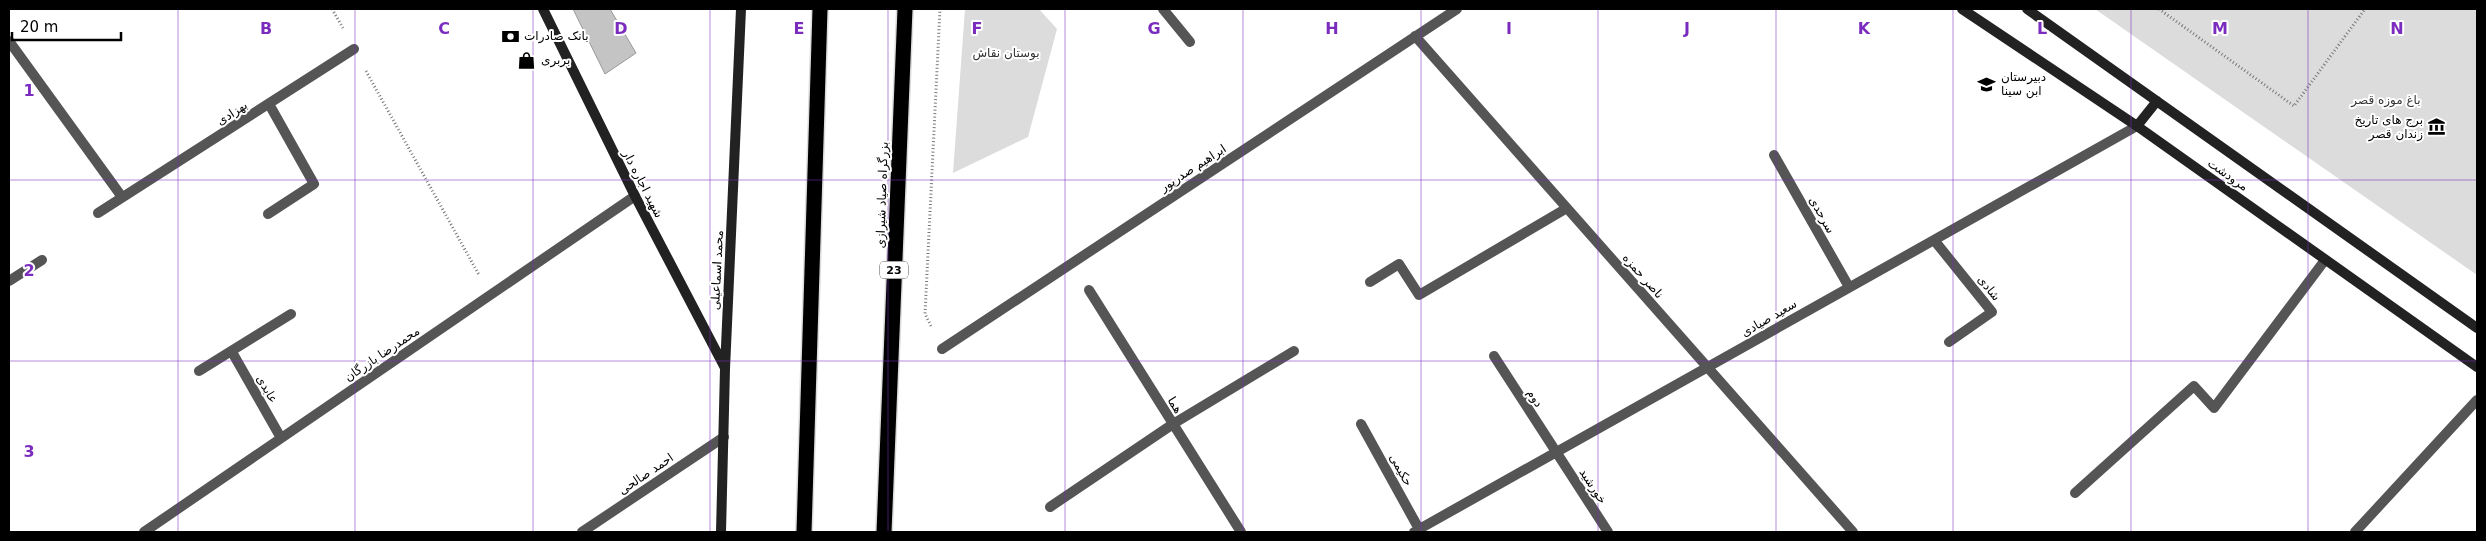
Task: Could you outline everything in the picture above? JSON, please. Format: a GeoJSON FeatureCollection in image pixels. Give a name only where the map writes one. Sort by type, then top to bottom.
{"type":"FeatureCollection","features":[{"type":"Feature","properties":{"kind":"highway"},"geometry":{"type":"LineString","coordinates":[[804,532],[820,9]]}},
{"type":"Feature","properties":{"kind":"highway","name":"بزرگراه صیاد شیرازی"},"geometry":{"type":"LineString","coordinates":[[884,532],[905,9]]}},
{"type":"Feature","properties":{"kind":"main road","name":"شهید اجاره دار"},"geometry":{"type":"LineString","coordinates":[[543,9],[635,196],[725,369]]}},
{"type":"Feature","properties":{"kind":"main road","name":"محمد اسماعیلی"},"geometry":{"type":"LineString","coordinates":[[721,532],[725,369],[741,9]]}},
{"type":"Feature","properties":{"kind":"main road","name":"مرودشت"},"geometry":{"type":"LineString","coordinates":[[1962,9],[2137,126],[2477,367]]}},
{"type":"Feature","properties":{"kind":"main road","name":"مرودشت"},"geometry":{"type":"LineString","coordinates":[[2027,9],[2477,328]]}},
{"type":"Feature","properties":{"kind":"main road"},"geometry":{"type":"LineString","coordinates":[[2137,126],[2157,101]]}},
{"type":"Feature","properties":{"kind":"street"},"geometry":{"type":"LineString","coordinates":[[1164,9],[1190,42]]}},
{"type":"Feature","properties":{"kind":"street","name":"ابراهیم صدرپور"},"geometry":{"type":"LineString","coordinates":[[942,349],[1457,9]]}},
{"type":"Feature","properties":{"kind":"street","name":"ناصر حمزه"},"geometry":{"type":"LineString","coordinates":[[1415,36],[1853,532]]}},
{"type":"Feature","properties":{"kind":"street"},"geometry":{"type":"LineString","coordinates":[[9,41],[122,197]]}},
{"type":"Feature","properties":{"kind":"street","name":"بهزادی"},"geometry":{"type":"LineString","coordinates":[[98,213],[354,49]]}},
{"type":"Feature","properties":{"kind":"street"},"geometry":{"type":"LineString","coordinates":[[268,104],[314,184],[268,214]]}},
{"type":"Feature","properties":{"kind":"street","name":"سعید صیادی"},"geometry":{"type":"LineString","coordinates":[[1416,531],[2137,126]]}},
{"type":"Feature","properties":{"kind":"street","name":"سرحدی"},"geometry":{"type":"LineString","coordinates":[[1774,155],[1849,287]]}},
{"type":"Feature","properties":{"kind":"street","name":"محمدرضا بازرگان"},"geometry":{"type":"LineString","coordinates":[[144,532],[635,196]]}},
{"type":"Feature","properties":{"kind":"street"},"geometry":{"type":"LineString","coordinates":[[1370,282],[1399,264],[1419,295],[1567,208]]}},
{"type":"Feature","properties":{"kind":"street","name":"شادی"},"geometry":{"type":"LineString","coordinates":[[1934,240],[1992,312],[1949,342]]}},
{"type":"Feature","properties":{"kind":"street"},"geometry":{"type":"LineString","coordinates":[[9,281],[42,260]]}},
{"type":"Feature","properties":{"kind":"street"},"geometry":{"type":"LineString","coordinates":[[2074,493],[2194,386],[2214,408],[2325,260]]}},
{"type":"Feature","properties":{"kind":"street","name":"هما"},"geometry":{"type":"LineString","coordinates":[[1089,290],[1241,532]]}},
{"type":"Feature","properties":{"kind":"street"},"geometry":{"type":"LineString","coordinates":[[199,370],[232,352],[291,314]]}},
{"type":"Feature","properties":{"kind":"street"},"geometry":{"type":"LineString","coordinates":[[1050,507],[1173,424],[1294,351]]}},
{"type":"Feature","properties":{"kind":"street","name":"عابدی"},"geometry":{"type":"LineString","coordinates":[[232,352],[281,438]]}},
{"type":"Feature","properties":{"kind":"street","name":"دوم"},"geometry":{"type":"LineString","coordinates":[[1494,356],[1556,453]]}},
{"type":"Feature","properties":{"kind":"street"},"geometry":{"type":"LineString","coordinates":[[2355,532],[2477,400]]}},
{"type":"Feature","properties":{"kind":"street","name":"حکیمی"},"geometry":{"type":"LineString","coordinates":[[1361,424],[1416,531]]}},
{"type":"Feature","properties":{"kind":"street","name":"احمد صالحی"},"geometry":{"type":"LineString","coordinates":[[582,532],[724,437]]}},
{"type":"Feature","properties":{"kind":"street","name":"خورشید"},"geometry":{"type":"LineString","coordinates":[[1556,453],[1608,532]]}},
{"type":"Feature","properties":{"kind":"path"},"geometry":{"type":"LineString","coordinates":[[332,9],[490,295]]}},
{"type":"Feature","properties":{"kind":"path"},"geometry":{"type":"LineString","coordinates":[[940,9],[925,314],[942,349]]}},
{"type":"Feature","properties":{"kind":"path"},"geometry":{"type":"LineString","coordinates":[[2159,9],[2294,106],[2366,9]]}},
{"type":"Feature","properties":{"kind":"green space","name":"بوستان نقاش"},"geometry":{"type":"Polygon","coordinates":[[[965,9],[1039,9],[1057,29],[1028,137],[953,173],[965,9]]]}},
{"type":"Feature","properties":{"kind":"green space","name":"باغ موزه قصر"},"geometry":{"type":"Polygon","coordinates":[[[2095,9],[2477,9],[2477,275],[2095,9]]]}},
{"type":"Feature","properties":{"kind":"building"},"geometry":{"type":"Polygon","coordinates":[[[573,9],[610,9],[636,53],[605,74],[573,9]]]}},
{"type":"Feature","properties":{"kind":"place","name":"بانک صادرات"},"geometry":{"type":"Point","coordinates":[510,36]}},
{"type":"Feature","properties":{"kind":"place","name":"بربری"},"geometry":{"type":"Point","coordinates":[527,60]}},
{"type":"Feature","properties":{"kind":"place","name":"دبیرستان ابن سینا"},"geometry":{"type":"Point","coordinates":[1987,84]}},
{"type":"Feature","properties":{"kind":"place","name":"برج های تاریخ زندان قصر"},"geometry":{"type":"Point","coordinates":[2437,127]}}]}
